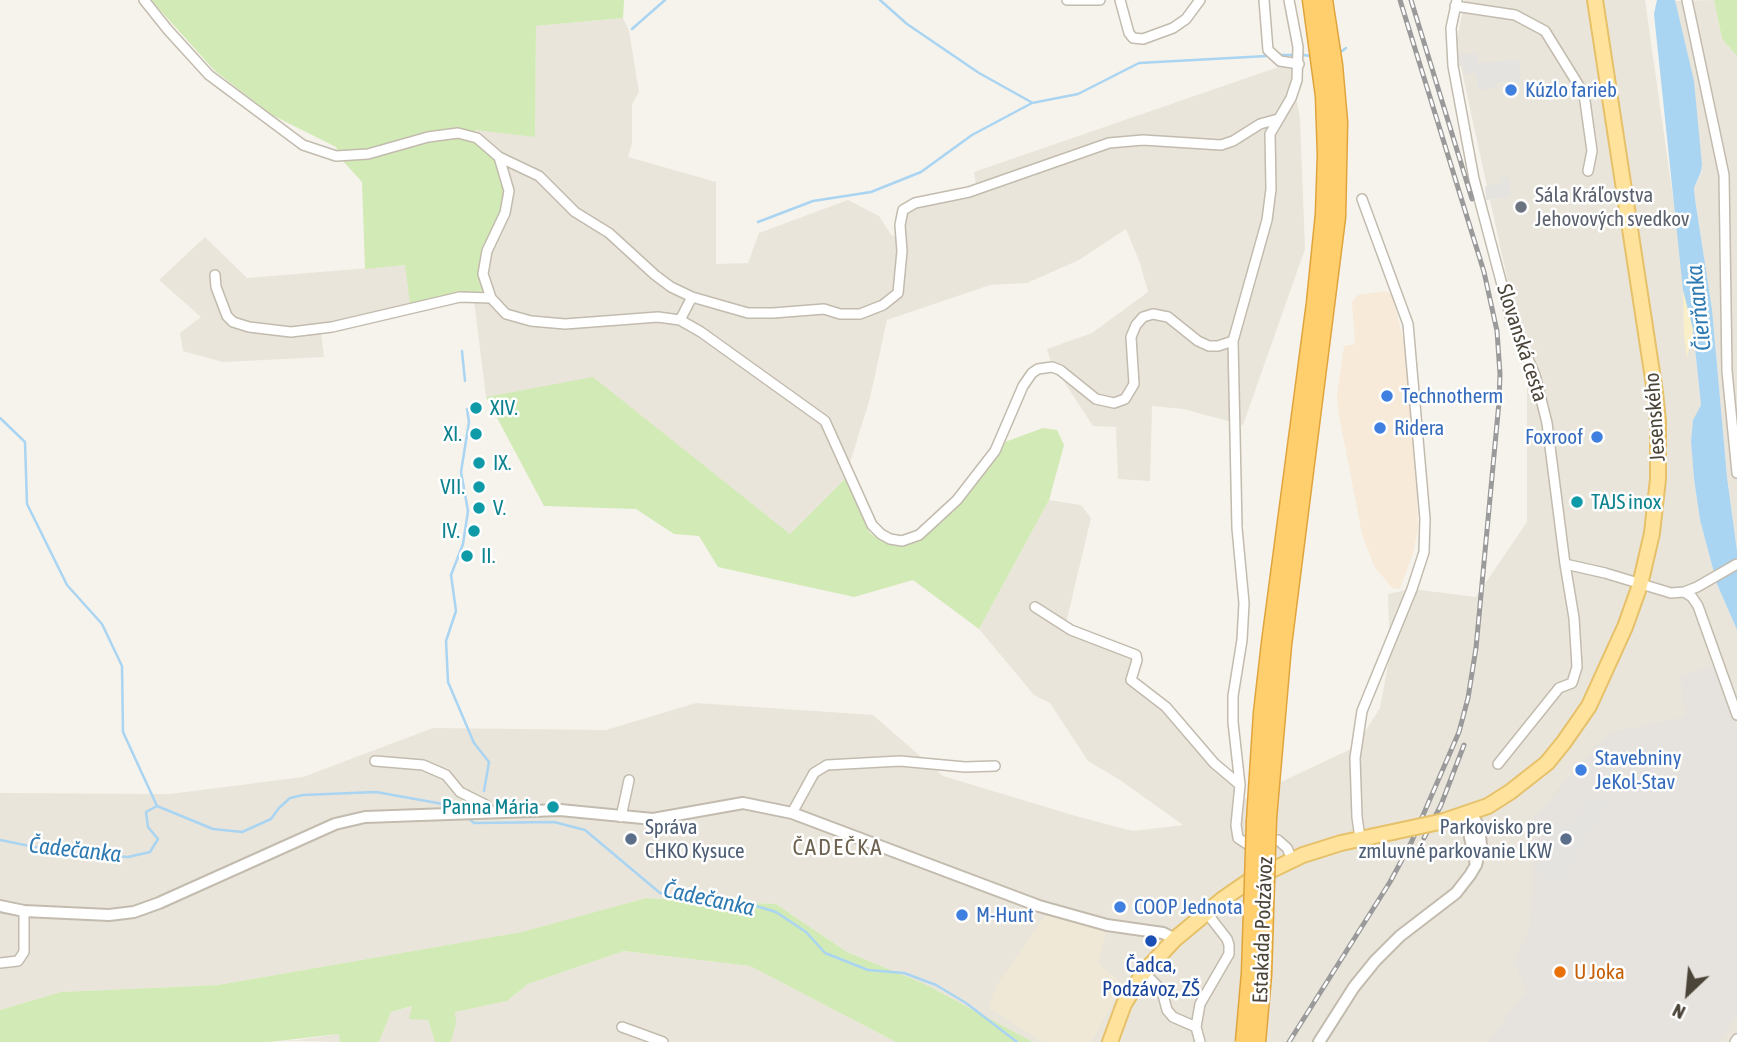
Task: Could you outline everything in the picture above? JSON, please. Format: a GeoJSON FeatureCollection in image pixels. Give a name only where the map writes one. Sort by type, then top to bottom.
{"type":"FeatureCollection","features":[{"type":"Feature","properties":{"kind":"highway"},"geometry":{"type":"LineString","coordinates":[[1261,819],[1261,725],[1324,214],[1325,109],[1311,0]]}},
{"type":"Feature","properties":{"kind":"highway"},"geometry":{"type":"LineString","coordinates":[[1261,819],[1337,217],[1339,122],[1324,0]]}},
{"type":"Feature","properties":{"kind":"highway","name":"Estakáda Podzávoz"},"geometry":{"type":"LineString","coordinates":[[1244,1042],[1261,819]]}},
{"type":"Feature","properties":{"kind":"highway","name":"Estakáda Podzávoz"},"geometry":{"type":"LineString","coordinates":[[1257,1042],[1263,975],[1261,819]]}},
{"type":"Feature","properties":{"kind":"main road","name":"Jesenského"},"geometry":{"type":"LineString","coordinates":[[1110,1042],[1124,1004],[1144,972],[1175,939],[1206,912],[1249,881],[1292,859],[1360,838],[1444,821],[1488,806],[1520,785],[1547,762],[1589,706],[1600,684],[1640,585],[1656,504],[1658,421],[1595,0]]}},
{"type":"Feature","properties":{"kind":"street"},"geometry":{"type":"LineString","coordinates":[[144,0],[209,75],[303,145],[336,156],[368,154],[428,137],[458,133],[477,138],[499,157],[539,176],[575,212],[609,233],[671,287],[692,297],[748,313],[824,309],[839,314],[860,314],[883,304],[898,293],[902,251],[900,225],[903,210],[915,203],[969,192],[1101,145],[1143,140],[1221,145],[1233,141],[1260,124],[1278,119]]}},
{"type":"Feature","properties":{"kind":"street"},"geometry":{"type":"LineString","coordinates":[[1067,0],[1100,0]]}},
{"type":"Feature","properties":{"kind":"street"},"geometry":{"type":"LineString","coordinates":[[1120,0],[1129,33],[1133,38],[1143,39],[1173,28],[1186,19],[1200,0]]}},
{"type":"Feature","properties":{"kind":"street"},"geometry":{"type":"LineString","coordinates":[[1264,0],[1268,50],[1280,61],[1299,64]]}},
{"type":"Feature","properties":{"kind":"street"},"geometry":{"type":"LineString","coordinates":[[1289,0],[1299,64],[1297,80],[1291,98],[1270,134],[1271,189],[1267,220],[1233,341],[1237,528],[1244,603],[1242,640],[1233,696],[1234,740],[1240,785],[1236,825],[1238,838],[1250,846],[1278,840],[1287,848],[1292,859]]}},
{"type":"Feature","properties":{"kind":"street"},"geometry":{"type":"LineString","coordinates":[[1687,0],[1724,175],[1727,371],[1737,472]]}},
{"type":"Feature","properties":{"kind":"street","name":"Slovanská cesta"},"geometry":{"type":"LineString","coordinates":[[1498,764],[1559,688],[1572,683],[1577,667],[1574,618],[1547,423],[1535,375],[1511,319],[1474,179],[1453,66],[1451,28],[1456,3],[1515,15],[1545,31],[1584,94],[1592,151],[1588,171]]}},
{"type":"Feature","properties":{"kind":"street"},"geometry":{"type":"LineString","coordinates":[[499,157],[509,191],[506,213],[487,251],[483,274],[491,298],[506,314],[531,321],[565,324],[658,317],[680,320],[825,421],[872,525],[885,537],[902,541],[914,537],[957,500],[1003,437],[1023,386],[1038,369],[1060,370],[1096,399],[1114,403],[1125,399],[1134,384],[1131,337],[1143,317],[1153,314],[1168,317],[1198,341],[1209,346],[1233,341]]}},
{"type":"Feature","properties":{"kind":"street"},"geometry":{"type":"LineString","coordinates":[[1360,838],[1355,758],[1362,711],[1412,589],[1424,552],[1425,519],[1408,324],[1362,199]]}},
{"type":"Feature","properties":{"kind":"street"},"geometry":{"type":"LineString","coordinates":[[215,275],[216,287],[227,316],[233,322],[249,327],[291,332],[332,327],[460,297],[491,298]]}},
{"type":"Feature","properties":{"kind":"street"},"geometry":{"type":"LineString","coordinates":[[680,320],[692,297]]}},
{"type":"Feature","properties":{"kind":"street"},"geometry":{"type":"LineString","coordinates":[[1565,564],[1671,593],[1684,592],[1737,564]]}},
{"type":"Feature","properties":{"kind":"street"},"geometry":{"type":"LineString","coordinates":[[1684,592],[1692,597],[1698,607],[1737,715]]}},
{"type":"Feature","properties":{"kind":"street"},"geometry":{"type":"LineString","coordinates":[[1035,607],[1071,630],[1136,655],[1137,660],[1130,680],[1166,707],[1222,772],[1240,785]]}},
{"type":"Feature","properties":{"kind":"street"},"geometry":{"type":"LineString","coordinates":[[375,761],[423,765],[446,775],[460,792],[486,804],[490,812]]}},
{"type":"Feature","properties":{"kind":"street"},"geometry":{"type":"LineString","coordinates":[[792,813],[814,773],[827,765],[900,761],[965,767],[995,766]]}},
{"type":"Feature","properties":{"kind":"street"},"geometry":{"type":"LineString","coordinates":[[621,817],[629,780]]}},
{"type":"Feature","properties":{"kind":"street"},"geometry":{"type":"LineString","coordinates":[[0,906],[24,911],[109,915],[134,912],[335,824],[365,817],[560,810],[621,817],[668,818],[743,803],[792,813],[1039,906],[1107,925],[1163,933],[1175,939]]}},
{"type":"Feature","properties":{"kind":"street"},"geometry":{"type":"LineString","coordinates":[[1320,1042],[1354,987],[1375,961],[1400,936],[1456,892],[1476,865],[1481,845],[1479,827],[1471,813]]}},
{"type":"Feature","properties":{"kind":"street"},"geometry":{"type":"LineString","coordinates":[[0,963],[18,961],[24,952],[24,911]]}},
{"type":"Feature","properties":{"kind":"street"},"geometry":{"type":"LineString","coordinates":[[1200,1042],[1196,1027],[1200,1004],[1229,954],[1227,939],[1206,912]]}},
{"type":"Feature","properties":{"kind":"street"},"geometry":{"type":"LineString","coordinates":[[1144,972],[1162,991],[1167,1010],[1173,1017],[1196,1027]]}},
{"type":"Feature","properties":{"kind":"street"},"geometry":{"type":"LineString","coordinates":[[622,1027],[663,1042]]}},
{"type":"Feature","properties":{"kind":"shaded area"},"geometry":{"type":"Polygon","coordinates":[[[1465,0],[1645,0],[1678,233],[1683,290],[1693,329],[1701,405],[1693,420],[1691,441],[1694,479],[1700,520],[1717,584],[1737,630],[1737,1042],[1033,1042],[925,984],[847,952],[776,904],[646,898],[523,932],[218,985],[61,992],[0,1010],[0,793],[170,794],[303,777],[433,728],[606,730],[696,703],[873,715],[943,776],[1133,831],[1183,825],[1120,780],[1088,761],[1050,703],[1034,695],[979,629],[1049,500],[1081,505],[1091,518],[1066,623],[1136,649],[1142,654],[1135,675],[1170,705],[1232,774],[1243,800],[1355,747],[1380,708],[1390,654],[1388,594],[1412,589],[1476,597],[1527,522],[1527,370],[1456,44],[1465,0]]]}},
{"type":"Feature","properties":{"kind":"shaded area"},"geometry":{"type":"Polygon","coordinates":[[[1714,0],[1722,39],[1737,56],[1737,551],[1727,477],[1712,309],[1694,188],[1702,172],[1702,165],[1675,1],[1714,0]]]}},
{"type":"Feature","properties":{"kind":"shaded area"},"geometry":{"type":"Polygon","coordinates":[[[623,18],[629,31],[639,92],[632,104],[632,143],[628,157],[716,182],[716,264],[748,263],[759,233],[848,200],[879,216],[892,236],[904,234],[907,211],[915,206],[977,191],[974,172],[1290,63],[1300,118],[1305,249],[1243,425],[1183,409],[1152,406],[1150,481],[1118,479],[1116,427],[1093,426],[1051,362],[1047,349],[1092,333],[1148,292],[1126,229],[1079,260],[1027,283],[990,285],[887,320],[870,398],[845,479],[790,534],[593,378],[486,397],[473,293],[484,290],[480,274],[475,141],[477,129],[535,137],[536,26],[623,18]]]}},
{"type":"Feature","properties":{"kind":"shaded area"},"geometry":{"type":"Polygon","coordinates":[[[1477,53],[1478,63],[1519,60],[1521,83],[1497,83],[1497,88],[1478,90],[1476,73],[1465,74],[1465,66],[1459,66],[1458,55],[1477,53]]]}},
{"type":"Feature","properties":{"kind":"shaded area"},"geometry":{"type":"Polygon","coordinates":[[[1509,177],[1510,196],[1486,200],[1485,186],[1501,184],[1500,178],[1509,177]]]}},
{"type":"Feature","properties":{"kind":"shaded area"},"geometry":{"type":"Polygon","coordinates":[[[205,237],[247,278],[406,265],[411,310],[321,332],[324,357],[223,362],[183,351],[180,333],[201,317],[159,280],[205,237]]]}},
{"type":"Feature","properties":{"kind":"shaded area"},"geometry":{"type":"Polygon","coordinates":[[[1385,291],[1392,294],[1406,351],[1417,499],[1418,529],[1413,553],[1400,589],[1392,588],[1374,566],[1362,534],[1337,395],[1344,346],[1355,344],[1352,302],[1358,295],[1385,291]]]}},
{"type":"Feature","properties":{"kind":"shaded area"},"geometry":{"type":"Polygon","coordinates":[[[1718,664],[1731,699],[1737,726],[1737,1016],[1720,1042],[1488,1042],[1526,991],[1514,960],[1531,926],[1534,817],[1608,733],[1685,717],[1680,677],[1718,664]]]}},
{"type":"Feature","properties":{"kind":"shaded area","name":"Parkovisko pre zmluvné parkovanie LKW"},"geometry":{"type":"Polygon","coordinates":[[[1611,795],[1562,881],[1536,874],[1540,848],[1557,825],[1570,830],[1587,799],[1611,795]]]}},
{"type":"Feature","properties":{"kind":"shaded area"},"geometry":{"type":"Polygon","coordinates":[[[1046,915],[1107,931],[1098,962],[1123,985],[1091,1042],[1043,1042],[989,1008],[996,986],[1046,915]]]}},
{"type":"Feature","properties":{"kind":"shaded area"},"geometry":{"type":"Polygon","coordinates":[[[624,951],[750,966],[896,1042],[451,1042],[454,1012],[507,1001],[528,984],[624,951]]]}},
{"type":"Feature","properties":{"kind":"shaded area"},"geometry":{"type":"Polygon","coordinates":[[[413,1006],[414,1018],[428,1020],[435,1042],[379,1042],[391,1012],[413,1006]]]}},
{"type":"Feature","properties":{"kind":"shaded area"},"geometry":{"type":"Polygon","coordinates":[[[339,1034],[340,1042],[268,1040],[298,1040],[339,1034]]]}},
{"type":"Feature","properties":{"kind":"green space"},"geometry":{"type":"Polygon","coordinates":[[[151,0],[624,0],[623,18],[536,26],[535,137],[476,130],[475,141],[495,160],[503,178],[504,194],[502,212],[480,274],[484,291],[410,303],[405,265],[365,269],[362,182],[343,161],[336,147],[272,115],[215,71],[151,0]]]}},
{"type":"Feature","properties":{"kind":"green space"},"geometry":{"type":"Polygon","coordinates":[[[1714,0],[1737,0],[1737,56],[1722,39],[1714,0]]]}},
{"type":"Feature","properties":{"kind":"green space"},"geometry":{"type":"Polygon","coordinates":[[[593,377],[790,534],[845,479],[870,533],[881,541],[896,546],[917,542],[989,468],[1002,443],[1043,428],[1057,430],[1064,445],[1049,500],[979,629],[913,580],[854,597],[718,567],[699,536],[674,534],[636,509],[544,506],[486,397],[593,377]]]}},
{"type":"Feature","properties":{"kind":"green space"},"geometry":{"type":"Polygon","coordinates":[[[646,898],[776,904],[847,952],[925,984],[1033,1042],[896,1042],[750,966],[624,951],[528,984],[507,1001],[455,1012],[456,1023],[451,1042],[435,1042],[428,1020],[409,1019],[412,1006],[391,1012],[379,1042],[340,1042],[339,1034],[269,1042],[0,1042],[0,1010],[61,992],[218,985],[522,932],[646,898]]]}},
{"type":"Feature","properties":{"kind":"sand"},"geometry":{"type":"Polygon","coordinates":[[[1683,290],[1693,329],[1687,358],[1684,334],[1683,290]]]}},
{"type":"Feature","properties":{"kind":"water","name":"Čierňanka"},"geometry":{"type":"Polygon","coordinates":[[[1657,0],[1675,0],[1694,81],[1702,165],[1694,188],[1712,309],[1727,477],[1737,551],[1737,630],[1717,584],[1700,520],[1694,479],[1691,441],[1693,420],[1701,405],[1693,329],[1683,290],[1654,14],[1657,0]]]}},
{"type":"Feature","properties":{"kind":"waterway"},"geometry":{"type":"LineString","coordinates":[[632,29],[665,0]]}},
{"type":"Feature","properties":{"kind":"waterway"},"geometry":{"type":"LineString","coordinates":[[880,0],[907,24],[979,73],[1031,102]]}},
{"type":"Feature","properties":{"kind":"waterway"},"geometry":{"type":"LineString","coordinates":[[1342,51],[1346,48]]}},
{"type":"Feature","properties":{"kind":"waterway"},"geometry":{"type":"LineString","coordinates":[[1278,55],[1293,55]]}},
{"type":"Feature","properties":{"kind":"waterway"},"geometry":{"type":"LineString","coordinates":[[1304,55],[1310,56]]}},
{"type":"Feature","properties":{"kind":"waterway"},"geometry":{"type":"LineString","coordinates":[[758,222],[813,201],[871,192],[921,172],[972,135],[1032,103],[1078,94],[1139,63],[1267,56]]}},
{"type":"Feature","properties":{"kind":"waterway"},"geometry":{"type":"LineString","coordinates":[[462,351],[465,381]]}},
{"type":"Feature","properties":{"kind":"waterway"},"geometry":{"type":"LineString","coordinates":[[467,409],[469,422],[461,472],[468,511],[463,544],[451,575],[456,611],[446,641],[448,682],[474,743],[489,762],[484,791]]}},
{"type":"Feature","properties":{"kind":"waterway"},"geometry":{"type":"LineString","coordinates":[[0,418],[25,442],[27,504],[67,585],[102,624],[122,666],[123,732],[157,806]]}},
{"type":"Feature","properties":{"kind":"waterway","name":"Čadečanka"},"geometry":{"type":"LineString","coordinates":[[0,840],[64,853],[128,857],[150,852],[158,839],[148,827],[146,812],[157,806],[213,829],[242,832],[271,819],[290,798],[303,795],[376,792],[454,806],[459,810]]}},
{"type":"Feature","properties":{"kind":"waterway","name":"Čadečanka"},"geometry":{"type":"LineString","coordinates":[[466,816],[474,823],[554,822],[585,830],[660,893],[698,901],[756,906],[776,912],[806,932],[825,953],[868,970],[904,973],[936,985],[966,1003],[1017,1042]]}},
{"type":"Feature","properties":{"kind":"railway"},"geometry":{"type":"LineString","coordinates":[[1289,1042],[1390,882],[1411,843],[1459,732],[1476,648],[1499,402],[1497,331],[1484,272],[1400,0]]}},
{"type":"Feature","properties":{"kind":"railway"},"geometry":{"type":"LineString","coordinates":[[1411,0],[1472,199]]}},
{"type":"Feature","properties":{"kind":"railway"},"geometry":{"type":"LineString","coordinates":[[1424,838],[1441,805],[1464,745]]}},
{"type":"Feature","properties":{"kind":"place","name":"Kúzlo farieb"},"geometry":{"type":"Point","coordinates":[1511,90]}},
{"type":"Feature","properties":{"kind":"place","name":"Sála Kráľovstva Jehovových svedkov"},"geometry":{"type":"Point","coordinates":[1521,207]}},
{"type":"Feature","properties":{"kind":"place","name":"Technotherm"},"geometry":{"type":"Point","coordinates":[1387,396]}},
{"type":"Feature","properties":{"kind":"place","name":"XIV."},"geometry":{"type":"Point","coordinates":[476,408]}},
{"type":"Feature","properties":{"kind":"place","name":"Ridera"},"geometry":{"type":"Point","coordinates":[1380,428]}},
{"type":"Feature","properties":{"kind":"place","name":"XI."},"geometry":{"type":"Point","coordinates":[476,434]}},
{"type":"Feature","properties":{"kind":"place","name":"Foxroof"},"geometry":{"type":"Point","coordinates":[1597,437]}},
{"type":"Feature","properties":{"kind":"place","name":"IX."},"geometry":{"type":"Point","coordinates":[479,463]}},
{"type":"Feature","properties":{"kind":"place","name":"VII."},"geometry":{"type":"Point","coordinates":[479,487]}},
{"type":"Feature","properties":{"kind":"place","name":"TAJS inox"},"geometry":{"type":"Point","coordinates":[1577,502]}},
{"type":"Feature","properties":{"kind":"place","name":"V."},"geometry":{"type":"Point","coordinates":[479,508]}},
{"type":"Feature","properties":{"kind":"place","name":"IV."},"geometry":{"type":"Point","coordinates":[474,531]}},
{"type":"Feature","properties":{"kind":"place","name":"II."},"geometry":{"type":"Point","coordinates":[467,556]}},
{"type":"Feature","properties":{"kind":"place","name":"Stavebniny JeKol-Stav"},"geometry":{"type":"Point","coordinates":[1581,770]}},
{"type":"Feature","properties":{"kind":"place","name":"Panna Mária"},"geometry":{"type":"Point","coordinates":[553,807]}},
{"type":"Feature","properties":{"kind":"place","name":"Správa CHKO Kysuce"},"geometry":{"type":"Point","coordinates":[631,839]}},
{"type":"Feature","properties":{"kind":"place","name":"Parkovisko pre zmluvné parkovanie LKW"},"geometry":{"type":"Point","coordinates":[1566,839]}},
{"type":"Feature","properties":{"kind":"place","name":"COOP Jednota"},"geometry":{"type":"Point","coordinates":[1120,907]}},
{"type":"Feature","properties":{"kind":"place","name":"M-Hunt"},"geometry":{"type":"Point","coordinates":[962,915]}},
{"type":"Feature","properties":{"kind":"place","name":"Čadca, Podzávoz, ZŠ"},"geometry":{"type":"Point","coordinates":[1151,941]}},
{"type":"Feature","properties":{"kind":"place","name":"U Joka"},"geometry":{"type":"Point","coordinates":[1560,972]}},
{"type":"Feature","properties":{"kind":"district","name":"ČADEČKA"},"geometry":{"type":"Point","coordinates":[838,848]}}]}
